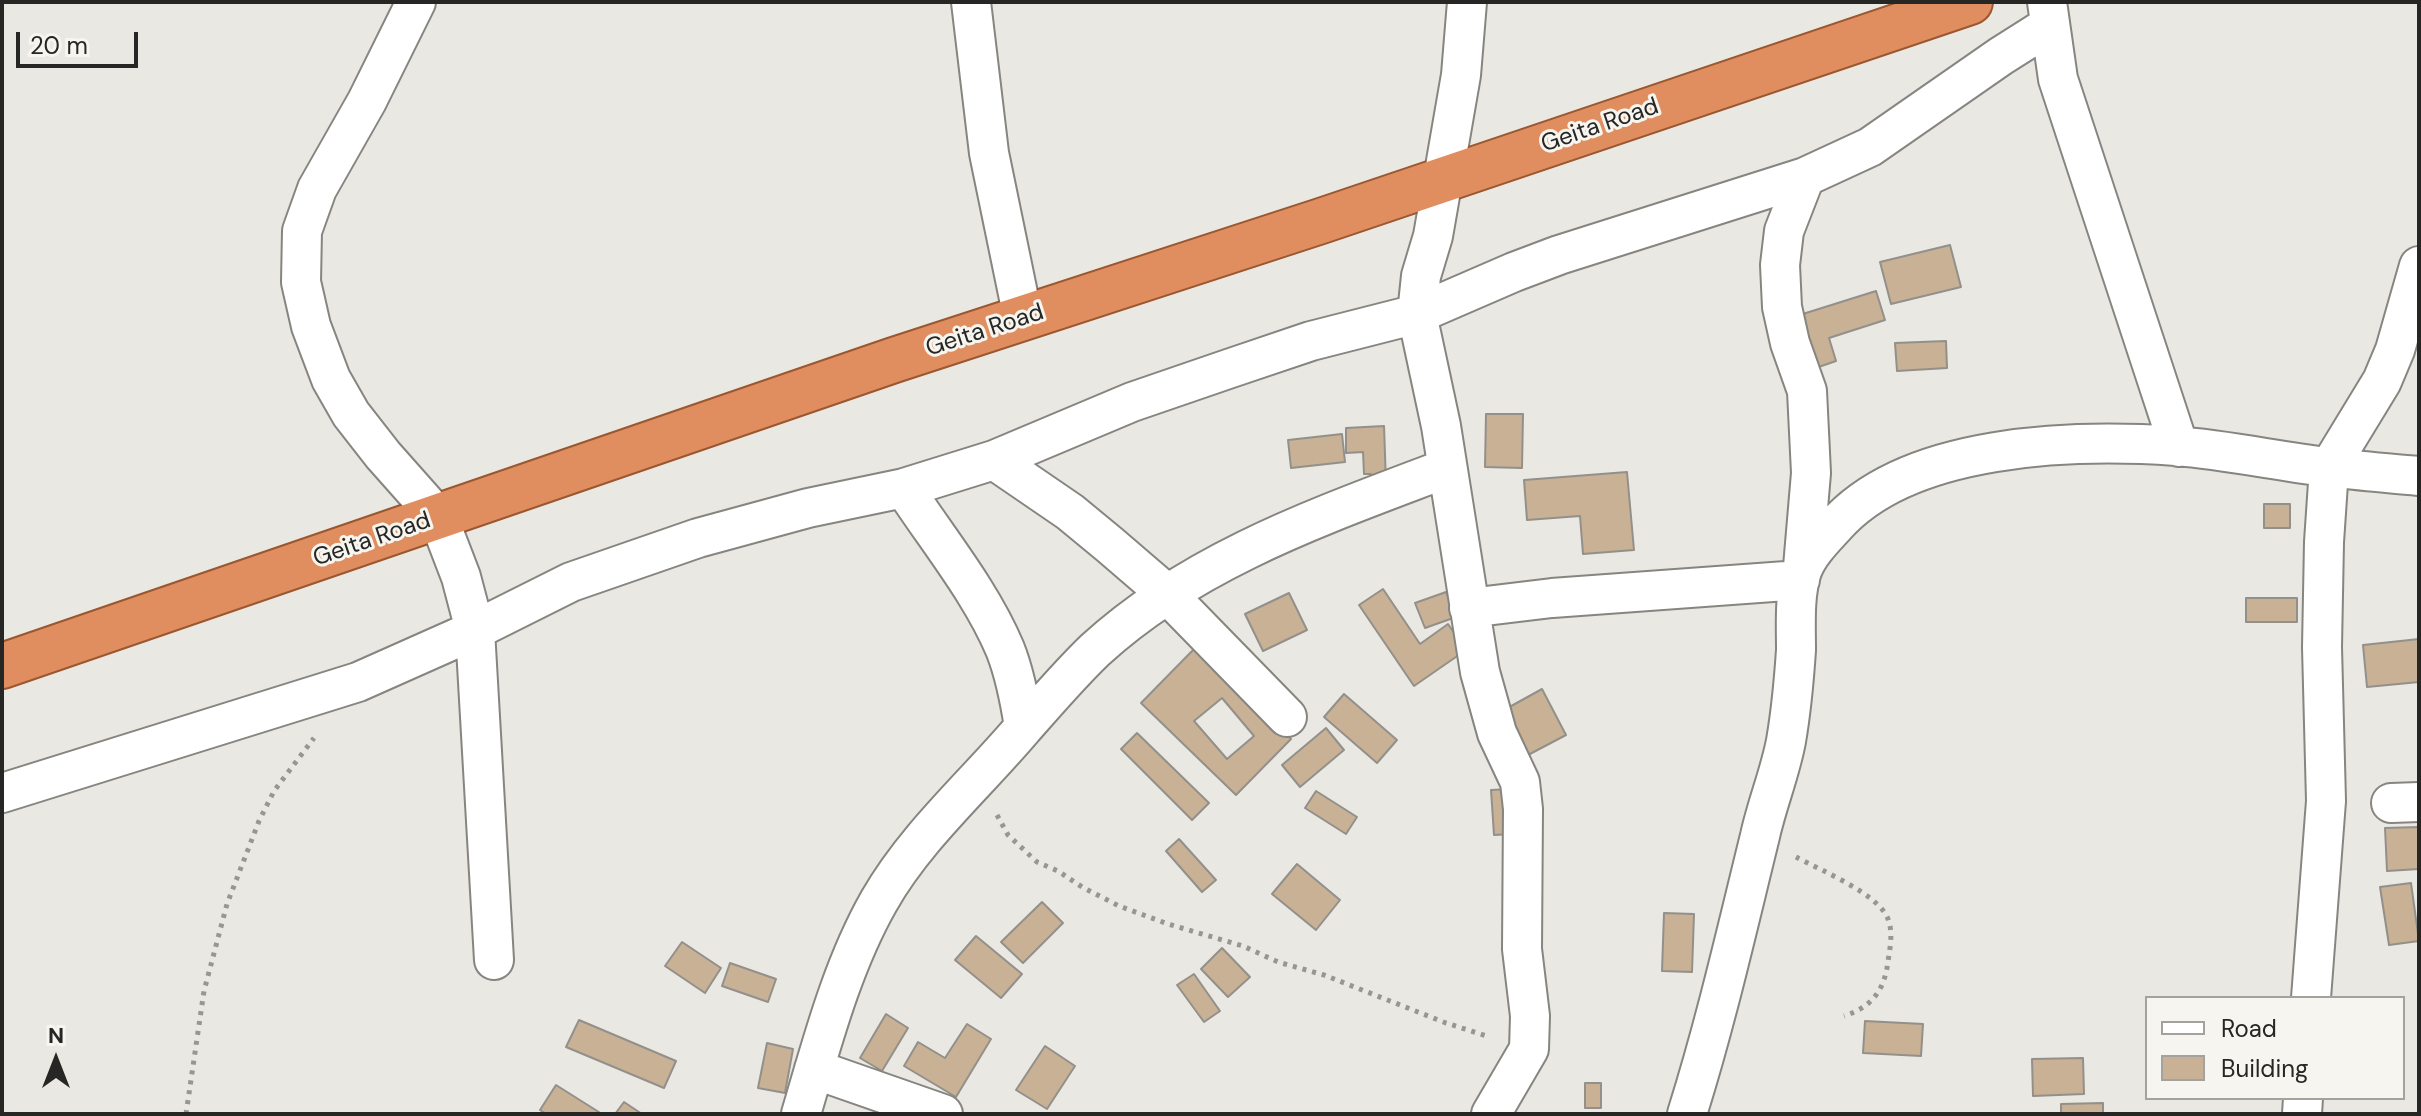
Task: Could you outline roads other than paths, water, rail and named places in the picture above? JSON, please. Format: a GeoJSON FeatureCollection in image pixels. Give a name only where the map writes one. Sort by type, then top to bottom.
{"type":"FeatureCollection","features":[{"type":"Feature","properties":{"kind":"highway","name":"Geita Road"},"geometry":{"type":"LineString","coordinates":[[2,666],[1023,318],[1970,2]]}},
{"type":"Feature","properties":{"kind":"street"},"geometry":{"type":"LineString","coordinates":[[416,2],[367,101],[317,189],[302,231],[301,282],[311,326],[331,379],[351,414],[438,517],[461,577],[475,630],[494,960]]}},
{"type":"Feature","properties":{"kind":"street"},"geometry":{"type":"LineString","coordinates":[[971,2],[989,153],[1023,318]]}},
{"type":"Feature","properties":{"kind":"street"},"geometry":{"type":"LineString","coordinates":[[1467,2],[1461,75],[1433,236],[1421,276],[1417,314],[1491,714],[1520,782],[1524,843],[1522,949],[1530,1016],[1529,1049],[1491,1114]]}},
{"type":"Feature","properties":{"kind":"street"},"geometry":{"type":"LineString","coordinates":[[2,793],[358,682],[475,630],[571,582],[698,538],[808,508],[904,488],[994,460],[1132,402],[1311,341],[1417,314],[1559,255],[1805,177],[1870,147],[2001,56],[2048,14]]}},
{"type":"Feature","properties":{"kind":"street"},"geometry":{"type":"LineString","coordinates":[[2048,14],[2058,79],[2179,447]]}},
{"type":"Feature","properties":{"kind":"street"},"geometry":{"type":"LineString","coordinates":[[1687,1114],[1711,1037],[1761,829],[1786,742],[1811,473],[1807,391],[1790,343],[1782,307],[1780,265],[1784,231],[1805,177]]}},
{"type":"Feature","properties":{"kind":"street"},"geometry":{"type":"LineString","coordinates":[[2311,996],[2326,801],[2322,647],[2329,468],[2382,381],[2395,350],[2419,266]]}},
{"type":"Feature","properties":{"kind":"street"},"geometry":{"type":"LineString","coordinates":[[1802,573],[1820,544],[1858,504],[1878,491],[1925,470],[1966,457],[2056,445],[2119,443],[2179,447],[2329,468],[2419,476]]}},
{"type":"Feature","properties":{"kind":"street"},"geometry":{"type":"LineString","coordinates":[[994,460],[1070,512],[1167,594],[1287,717]]}},
{"type":"Feature","properties":{"kind":"street"},"geometry":{"type":"LineString","coordinates":[[801,1114],[854,952],[879,900],[924,838],[1095,650],[1167,594],[1244,550],[1447,468]]}},
{"type":"Feature","properties":{"kind":"street"},"geometry":{"type":"LineString","coordinates":[[904,488],[988,614],[1005,651],[1020,700],[1024,727]]}},
{"type":"Feature","properties":{"kind":"street"},"geometry":{"type":"LineString","coordinates":[[1469,608],[1802,573]]}},
{"type":"Feature","properties":{"kind":"street"},"geometry":{"type":"LineString","coordinates":[[814,1069],[943,1114]]}}]}
